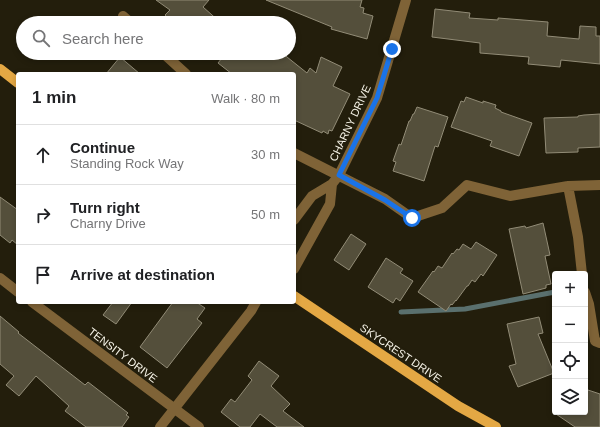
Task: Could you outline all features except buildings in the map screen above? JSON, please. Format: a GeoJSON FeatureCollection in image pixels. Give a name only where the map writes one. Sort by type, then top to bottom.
{"type":"FeatureCollection","features":[{"type":"Feature","properties":{"kind":"main road"},"geometry":{"type":"LineString","coordinates":[[0,69],[16,81]]}},
{"type":"Feature","properties":{"kind":"main road","name":"SKYCREST DRIVE"},"geometry":{"type":"LineString","coordinates":[[296,297],[458,406],[496,427]]}},
{"type":"Feature","properties":{"kind":"street","name":"CHARNY DRIVE"},"geometry":{"type":"LineString","coordinates":[[296,217],[312,196],[332,184],[339,175],[377,98],[406,0]]}},
{"type":"Feature","properties":{"kind":"street"},"geometry":{"type":"LineString","coordinates":[[171,60],[184,72]]}},
{"type":"Feature","properties":{"kind":"street"},"geometry":{"type":"LineString","coordinates":[[296,154],[385,200],[412,218],[442,208],[467,185],[510,196],[568,186],[600,185]]}},
{"type":"Feature","properties":{"kind":"street"},"geometry":{"type":"LineString","coordinates":[[296,265],[330,204],[332,184]]}},
{"type":"Feature","properties":{"kind":"street"},"geometry":{"type":"LineString","coordinates":[[568,186],[578,237],[582,271]]}},
{"type":"Feature","properties":{"kind":"street"},"geometry":{"type":"LineString","coordinates":[[0,278],[16,290]]}},
{"type":"Feature","properties":{"kind":"street","name":"TENSITY DRIVE"},"geometry":{"type":"LineString","coordinates":[[35,304],[199,427]]}},
{"type":"Feature","properties":{"kind":"street"},"geometry":{"type":"LineString","coordinates":[[160,427],[255,304]]}},
{"type":"Feature","properties":{"kind":"street"},"geometry":{"type":"LineString","coordinates":[[588,304],[595,341],[600,343]]}},
{"type":"Feature","properties":{"kind":"waterway"},"geometry":{"type":"LineString","coordinates":[[401,312],[465,309],[552,293]]}},
{"type":"Feature","properties":{"kind":"route"},"geometry":{"type":"LineString","coordinates":[[392,49],[377,98],[339,175],[385,200],[412,218]]}}]}
